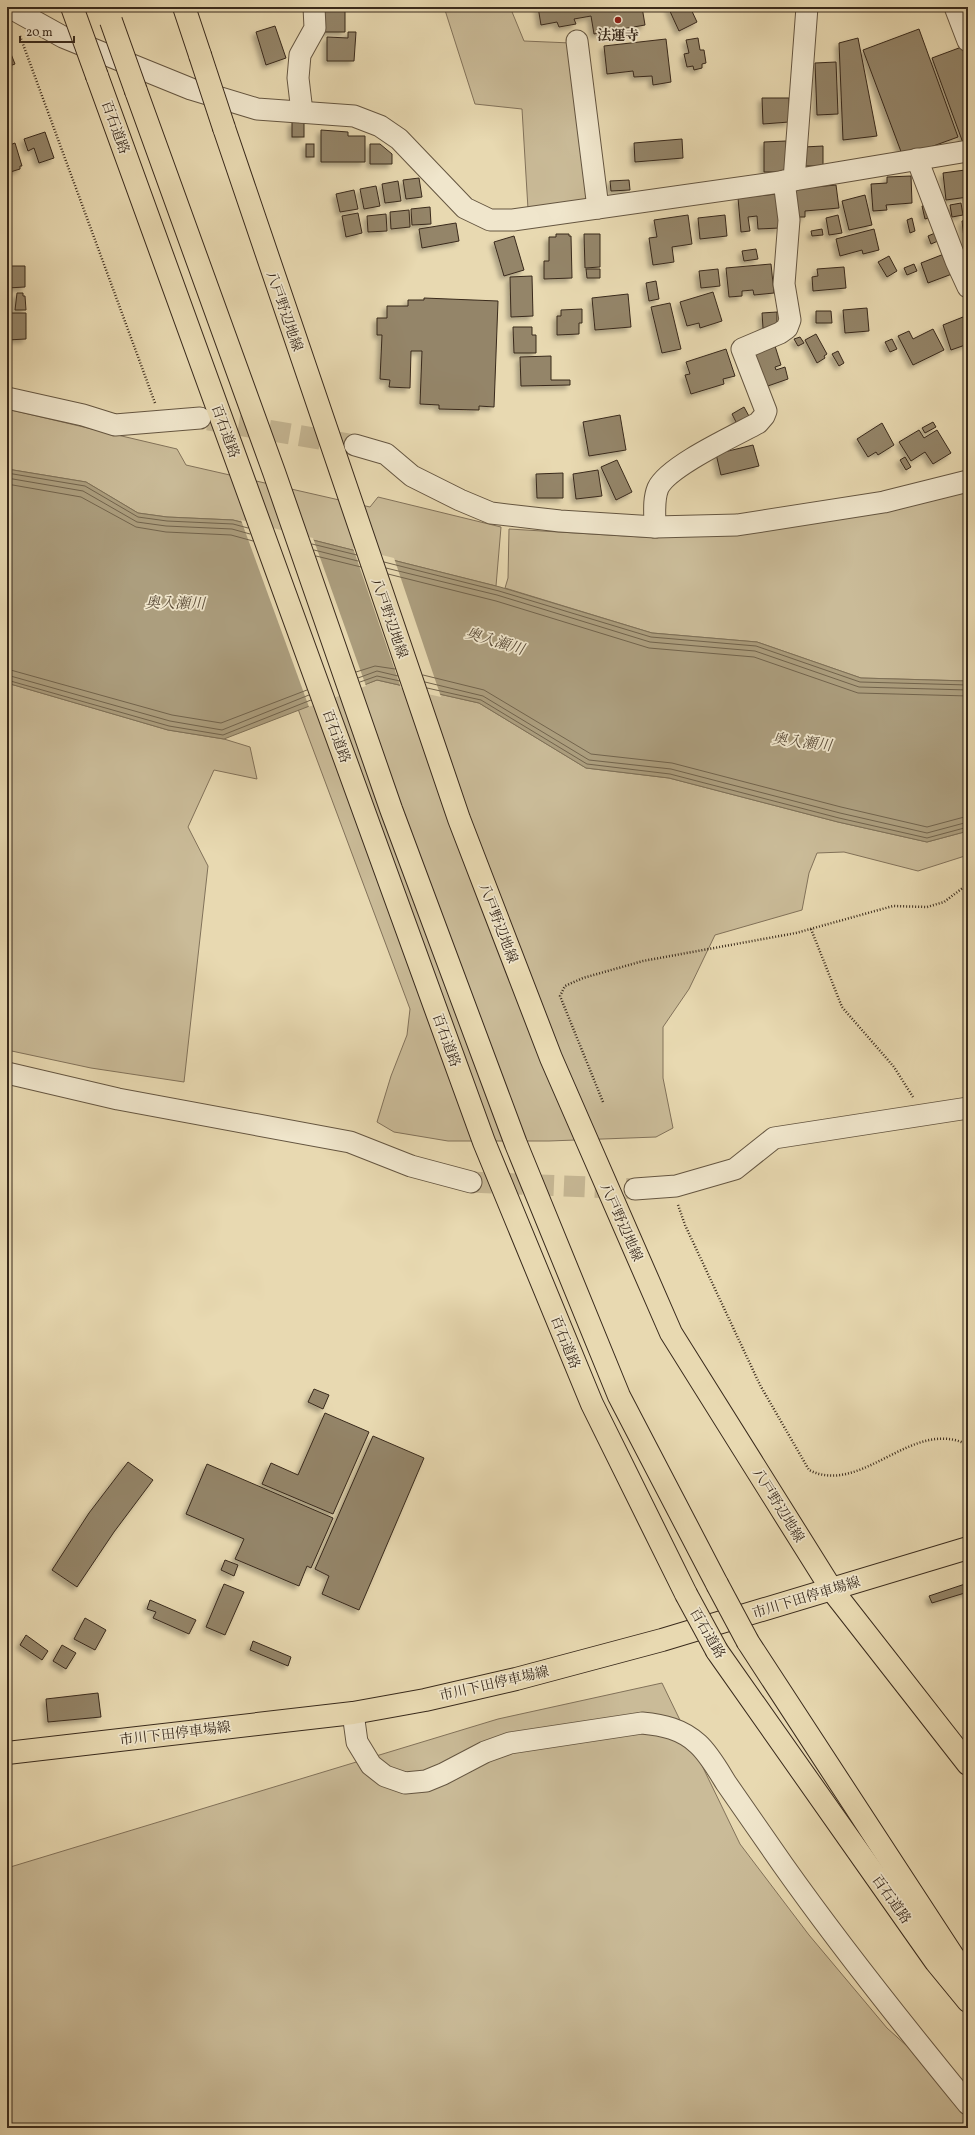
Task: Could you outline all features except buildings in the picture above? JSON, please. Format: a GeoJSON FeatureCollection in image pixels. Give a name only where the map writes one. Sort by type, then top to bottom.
{"type":"FeatureCollection","features":[{"type":"Feature","properties":{"kind":"main road","name":"百石道路"},"geometry":{"type":"LineString","coordinates":[[72,7],[484,1142],[592,1404],[686,1594],[717,1652],[936,1962],[968,2001]]}},
{"type":"Feature","properties":{"kind":"main road","name":"八戸野辺地線"},"geometry":{"type":"LineString","coordinates":[[184,7],[459,819],[551,1058],[671,1333],[832,1590],[968,1764]]}},
{"type":"Feature","properties":{"kind":"main road","name":"百石道路"},"geometry":{"type":"LineString","coordinates":[[108,14],[274,472],[391,809],[516,1144],[620,1396],[748,1642],[953,1956],[968,1975]]}},
{"type":"Feature","properties":{"kind":"main road","name":"市川下田停車場線"},"geometry":{"type":"LineString","coordinates":[[7,1753],[353,1713],[425,1700],[516,1679],[662,1640],[968,1548]]}},
{"type":"Feature","properties":{"kind":"street"},"geometry":{"type":"LineString","coordinates":[[10,7],[63,37],[191,89],[257,110],[354,116],[380,126],[399,139],[465,208],[490,220],[513,220],[789,181],[968,151]]}},
{"type":"Feature","properties":{"kind":"street"},"geometry":{"type":"LineString","coordinates":[[302,112],[298,78],[300,55],[315,28],[314,7]]}},
{"type":"Feature","properties":{"kind":"street"},"geometry":{"type":"LineString","coordinates":[[655,527],[655,498],[665,477],[708,449],[758,423],[766,411],[742,349],[780,333],[787,328],[790,320],[784,284],[789,220],[789,181],[807,7]]}},
{"type":"Feature","properties":{"kind":"street"},"geometry":{"type":"LineString","coordinates":[[955,7],[968,41]]}},
{"type":"Feature","properties":{"kind":"street"},"geometry":{"type":"LineString","coordinates":[[577,41],[598,208]]}},
{"type":"Feature","properties":{"kind":"street"},"geometry":{"type":"LineString","coordinates":[[917,159],[956,261],[968,287]]}},
{"type":"Feature","properties":{"kind":"street"},"geometry":{"type":"LineString","coordinates":[[7,398],[83,415],[115,425],[161,420],[200,418]]}},
{"type":"Feature","properties":{"kind":"street"},"geometry":{"type":"LineString","coordinates":[[355,445],[386,454],[412,476],[460,500],[491,513],[560,521],[655,527],[737,525],[884,502],[968,481]]}},
{"type":"Feature","properties":{"kind":"street"},"geometry":{"type":"LineString","coordinates":[[7,1073],[118,1099],[350,1142],[411,1166],[471,1182]]}},
{"type":"Feature","properties":{"kind":"street"},"geometry":{"type":"LineString","coordinates":[[635,1189],[676,1186],[735,1169],[774,1138],[968,1108]]}},
{"type":"Feature","properties":{"kind":"street"},"geometry":{"type":"LineString","coordinates":[[353,1713],[357,1742],[371,1766],[385,1776],[405,1783],[426,1781],[443,1774],[485,1752],[510,1743],[642,1723],[659,1725],[675,1729],[682,1733],[698,1744],[712,1762],[783,1866],[864,1974],[968,2104]]}},
{"type":"Feature","properties":{"kind":"path"},"geometry":{"type":"LineString","coordinates":[[10,7],[161,420]]}},
{"type":"Feature","properties":{"kind":"path"},"geometry":{"type":"LineString","coordinates":[[603,1102],[560,996],[565,986],[583,978],[643,961],[811,929],[893,906],[927,907],[944,902],[968,884]]}},
{"type":"Feature","properties":{"kind":"path"},"geometry":{"type":"LineString","coordinates":[[811,929],[842,1007],[894,1067],[923,1115]]}},
{"type":"Feature","properties":{"kind":"path"},"geometry":{"type":"LineString","coordinates":[[676,1186],[678,1206],[685,1225],[760,1385],[809,1470],[818,1474],[832,1476],[847,1474],[863,1468],[910,1445],[928,1440],[947,1440],[968,1445]]}},
{"type":"Feature","properties":{"kind":"shaded area"},"geometry":{"type":"Polygon","coordinates":[[[444,7],[510,7],[524,41],[571,43],[589,199],[528,209],[522,109],[475,104],[444,7]]]}},
{"type":"Feature","properties":{"kind":"shaded area"},"geometry":{"type":"Polygon","coordinates":[[[7,409],[177,449],[186,465],[370,507],[378,497],[501,527],[496,586],[233,520],[167,517],[138,513],[86,482],[7,469],[7,409]]]}},
{"type":"Feature","properties":{"kind":"shaded area"},"geometry":{"type":"Polygon","coordinates":[[[968,492],[968,681],[861,678],[757,642],[652,633],[505,588],[508,578],[509,529],[642,537],[736,534],[848,518],[968,492]]]}},
{"type":"Feature","properties":{"kind":"shaded area"},"geometry":{"type":"Polygon","coordinates":[[[377,680],[479,703],[586,768],[669,778],[838,822],[927,842],[968,831],[968,855],[918,871],[844,852],[817,853],[809,873],[802,910],[715,935],[689,989],[663,1027],[663,1078],[673,1128],[656,1137],[549,1141],[448,1141],[394,1132],[377,1122],[391,1076],[407,1035],[410,1009],[298,709],[377,680]]]}},
{"type":"Feature","properties":{"kind":"shaded area"},"geometry":{"type":"Polygon","coordinates":[[[7,683],[168,730],[224,739],[250,747],[257,779],[214,770],[188,827],[208,866],[184,1082],[91,1068],[7,1050],[7,683]]]}},
{"type":"Feature","properties":{"kind":"shaded area"},"geometry":{"type":"Polygon","coordinates":[[[662,1683],[740,1844],[809,1935],[887,2028],[968,2101],[968,2128],[7,2128],[7,1868],[498,1719],[662,1683]]]}},
{"type":"Feature","properties":{"kind":"water","name":"奥入瀬川"},"geometry":{"type":"Polygon","coordinates":[[[7,469],[86,482],[138,513],[167,517],[233,520],[500,587],[652,633],[757,642],[861,678],[968,681],[968,831],[927,842],[838,822],[669,778],[586,768],[479,703],[377,680],[224,739],[168,730],[7,683],[7,469]]]}},
{"type":"Feature","properties":{"kind":"pier"},"geometry":{"type":"Polygon","coordinates":[[[241,520],[313,538],[366,686],[309,707],[241,520]]]}},
{"type":"Feature","properties":{"kind":"pier"},"geometry":{"type":"Polygon","coordinates":[[[353,548],[394,558],[441,697],[401,688],[353,548]]]}},
{"type":"Feature","properties":{"kind":"tunnel"},"geometry":{"type":"LineString","coordinates":[[208,420],[355,445]]}},
{"type":"Feature","properties":{"kind":"tunnel"},"geometry":{"type":"LineString","coordinates":[[471,1182],[635,1189]]}},
{"type":"Feature","properties":{"kind":"place","name":"法運寺"},"geometry":{"type":"Point","coordinates":[618,20]}}]}
